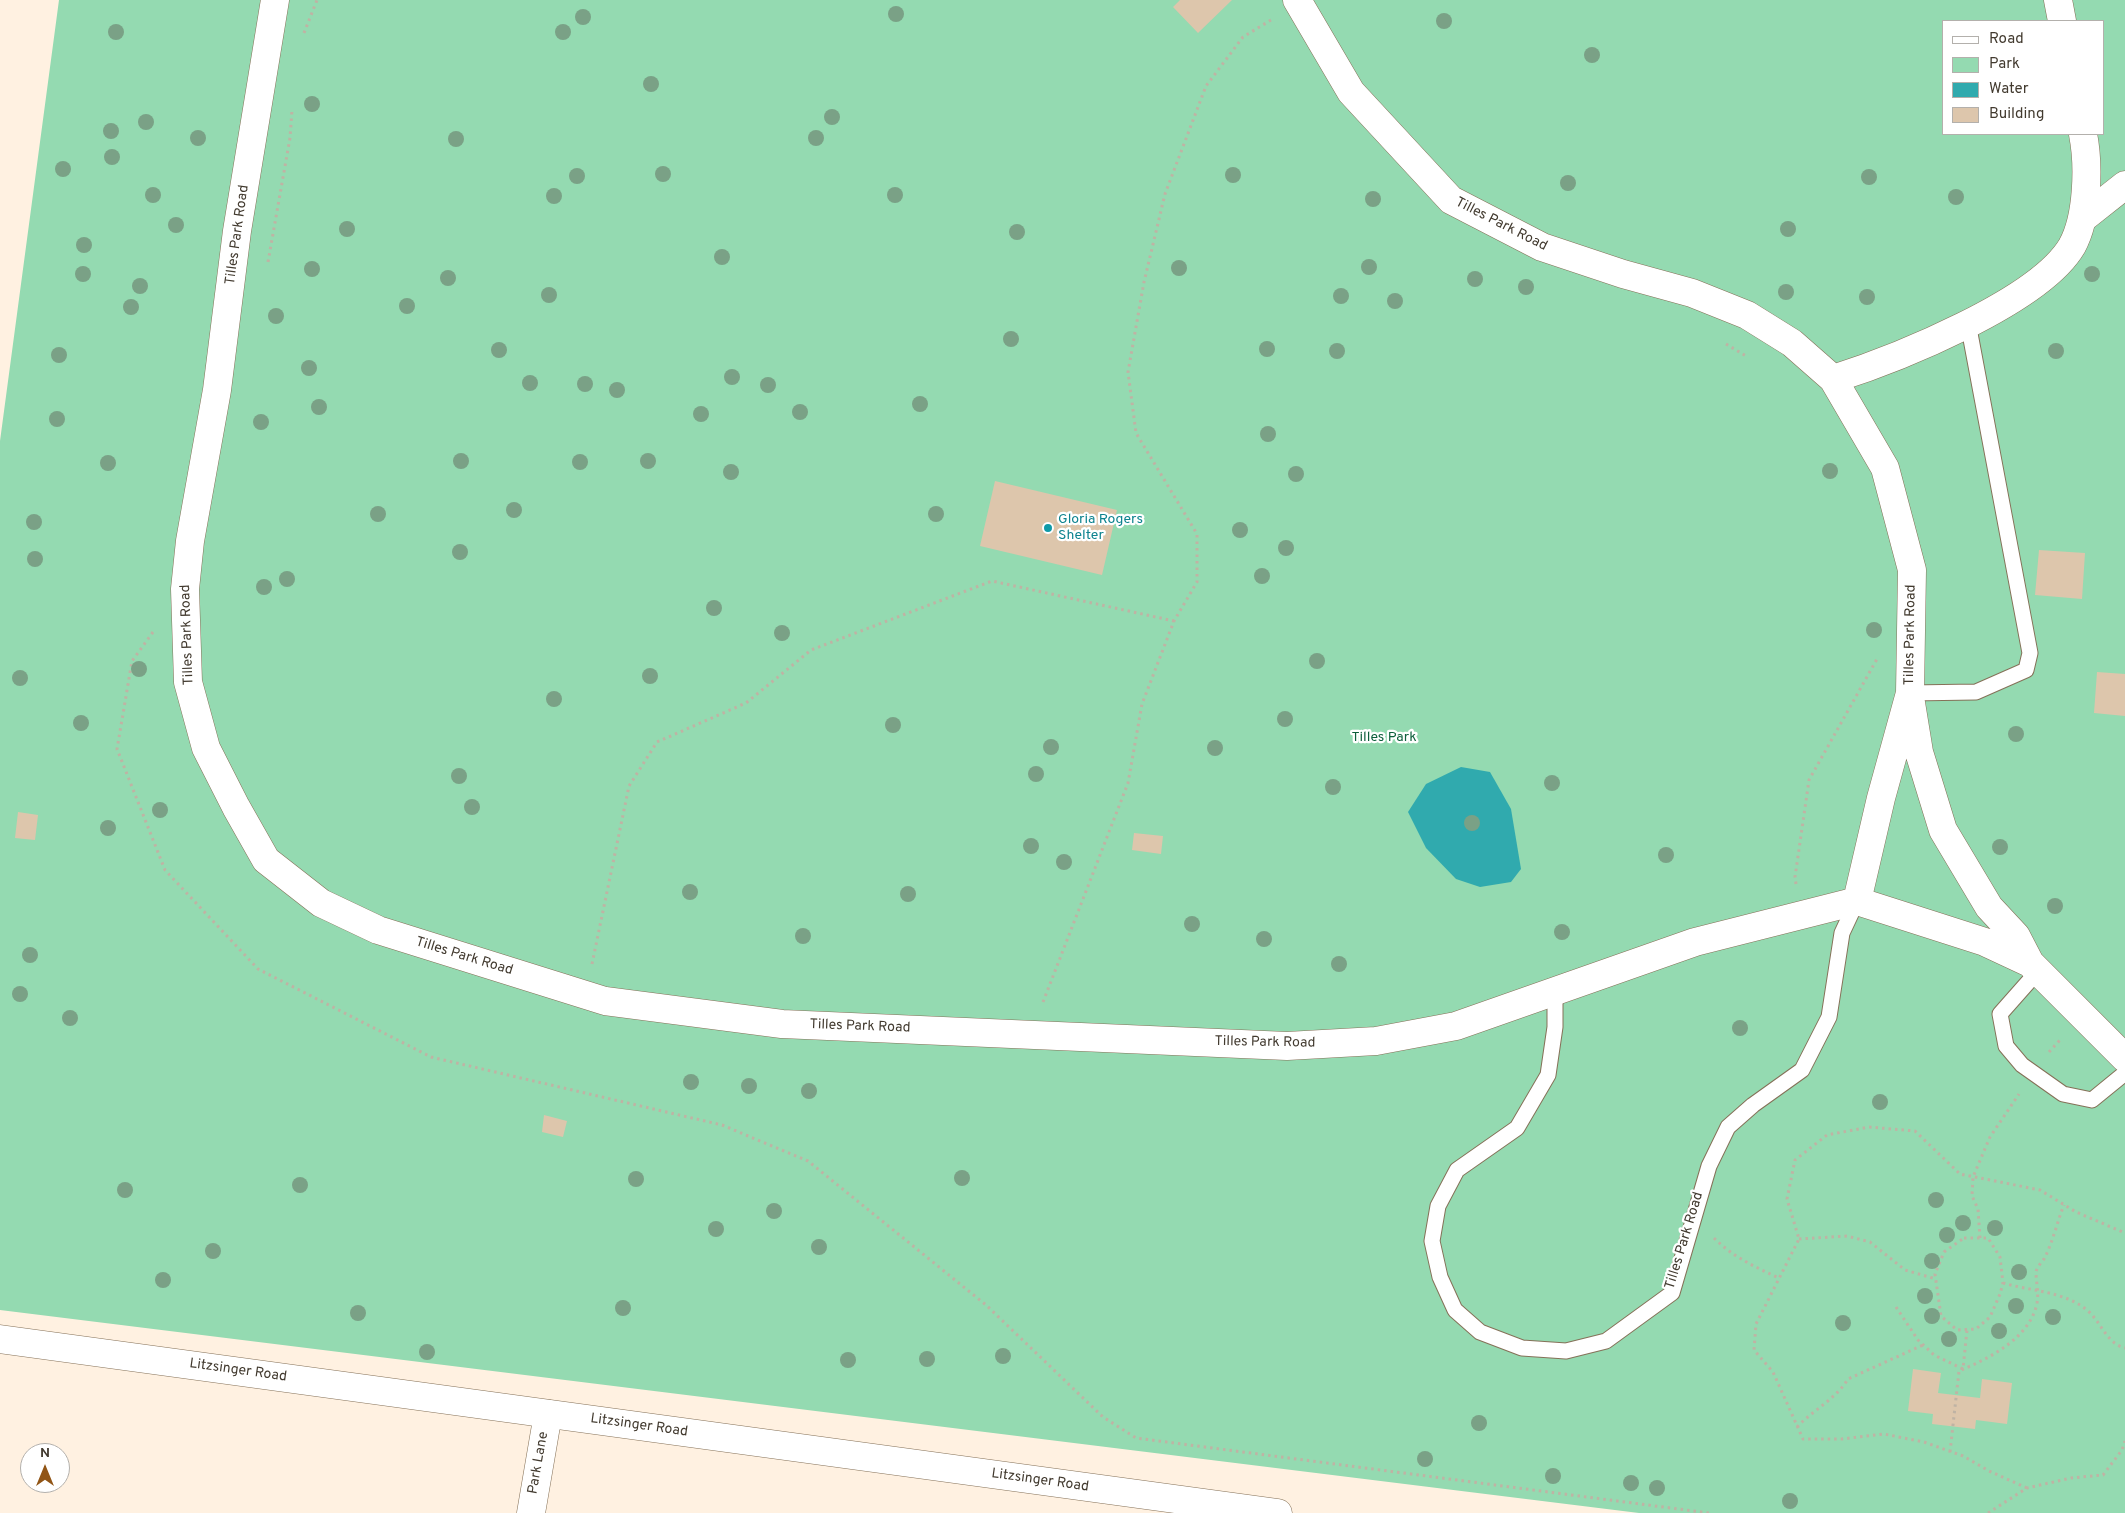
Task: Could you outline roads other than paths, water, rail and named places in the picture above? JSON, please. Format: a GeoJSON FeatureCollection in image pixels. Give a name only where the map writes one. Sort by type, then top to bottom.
{"type":"FeatureCollection","features":[{"type":"Feature","properties":{"kind":"street","name":"Tilles Park Road"},"geometry":{"type":"LineString","coordinates":[[275,0],[237,231],[218,390],[190,541],[184,589],[188,682],[206,748],[266,860],[321,903],[378,930],[606,1001],[782,1024],[1286,1046],[1376,1042],[1456,1026],[1695,942],[1857,901],[1881,798],[1910,693],[1912,570],[1885,468],[1833,379],[1792,343],[1747,315],[1692,293],[1623,274],[1542,247],[1451,200],[1352,92],[1297,0]]}},
{"type":"Feature","properties":{"kind":"street"},"geometry":{"type":"LineString","coordinates":[[2058,0],[2062,20]]}},
{"type":"Feature","properties":{"kind":"street"},"geometry":{"type":"LineString","coordinates":[[1833,379],[1879,364],[1986,315],[2048,274],[2072,245],[2082,219],[2086,177],[2083,135]]}},
{"type":"Feature","properties":{"kind":"street"},"geometry":{"type":"LineString","coordinates":[[2082,219],[2125,185]]}},
{"type":"Feature","properties":{"kind":"street"},"geometry":{"type":"LineString","coordinates":[[1910,693],[1919,752],[1943,830],[1989,907],[2016,936],[2034,967],[2125,1058]]}},
{"type":"Feature","properties":{"kind":"street"},"geometry":{"type":"LineString","coordinates":[[1857,901],[1985,942],[2034,967]]}},
{"type":"Feature","properties":{"kind":"street","name":"Litzsinger Road"},"geometry":{"type":"LineString","coordinates":[[0,1339],[1278,1513]]}},
{"type":"Feature","properties":{"kind":"street","name":"Park Lane"},"geometry":{"type":"LineString","coordinates":[[531,1513],[548,1414]]}},
{"type":"Feature","properties":{"kind":"lane"},"geometry":{"type":"LineString","coordinates":[[1910,693],[1976,692],[2026,670],[2030,653],[1968,323]]}},
{"type":"Feature","properties":{"kind":"lane","name":"Tilles Park Road"},"geometry":{"type":"LineString","coordinates":[[1556,992],[1548,1074],[1517,1128],[1457,1170],[1438,1206],[1432,1241],[1440,1277],[1455,1310],[1480,1332],[1522,1348],[1566,1350],[1606,1341],[1672,1293],[1709,1166],[1728,1126],[1753,1105],[1802,1070],[1828,1017],[1842,933],[1857,901]]}},
{"type":"Feature","properties":{"kind":"lane"},"geometry":{"type":"LineString","coordinates":[[2034,967],[2000,1014],[2006,1046],[2022,1065],[2063,1094],[2092,1100],[2125,1073]]}},
{"type":"Feature","properties":{"kind":"water"},"geometry":{"type":"Polygon","coordinates":[[[1461,767],[1490,772],[1511,809],[1521,869],[1511,882],[1480,887],[1456,879],[1426,848],[1408,812],[1426,784],[1461,767]]]}},
{"type":"Feature","properties":{"kind":"place","name":"Gloria Rogers Shelter"},"geometry":{"type":"Point","coordinates":[1048,528]}},
{"type":"Feature","properties":{"kind":"park label","name":"Tilles Park"},"geometry":{"type":"Point","coordinates":[1384,738]}}]}
